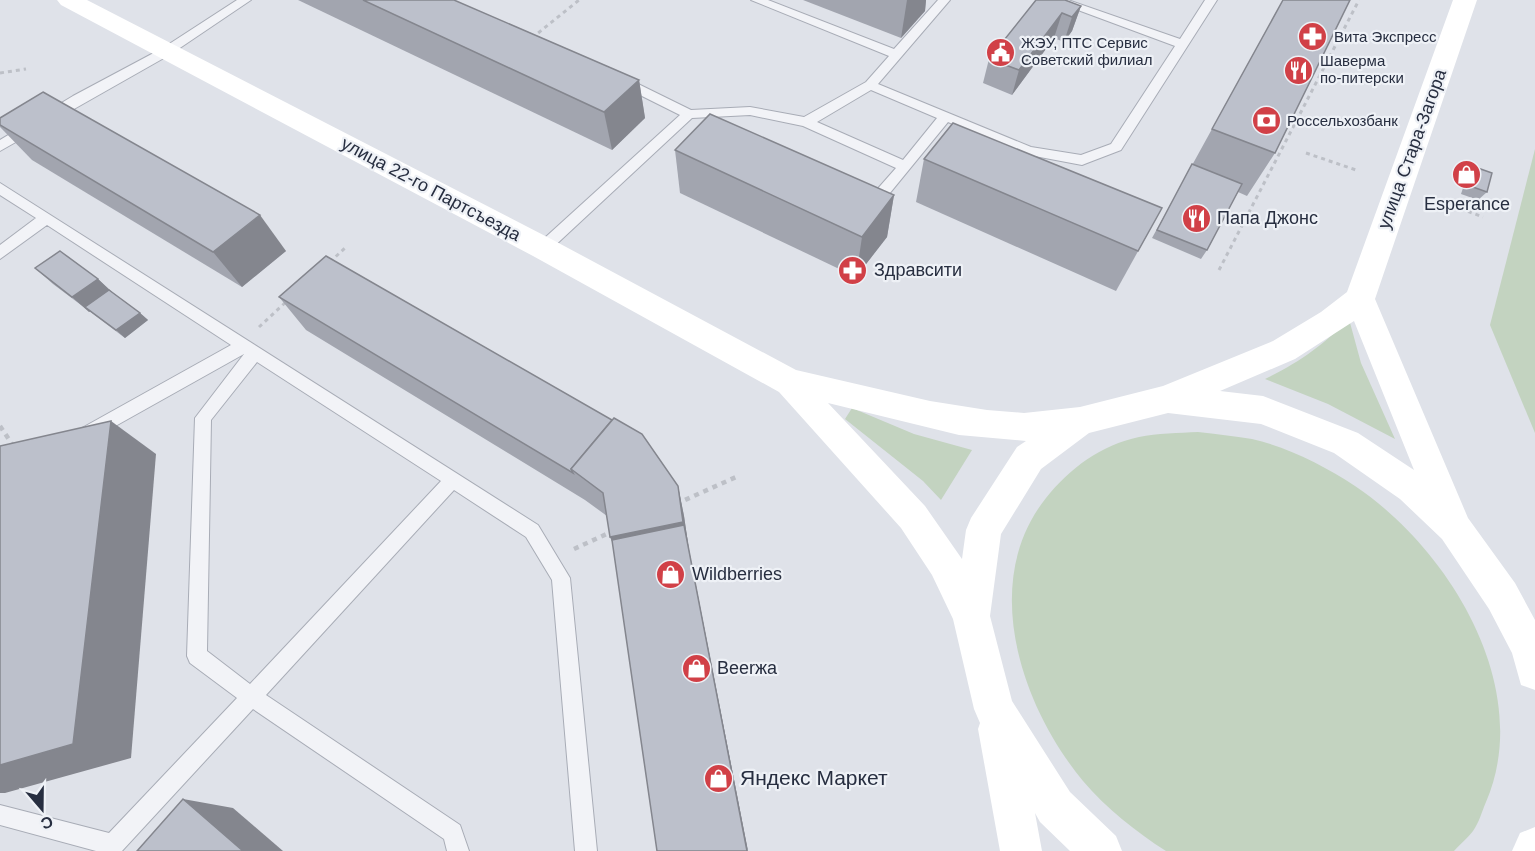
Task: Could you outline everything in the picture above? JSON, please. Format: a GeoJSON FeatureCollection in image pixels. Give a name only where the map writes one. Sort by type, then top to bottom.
{"type":"FeatureCollection","features":[{"type":"Feature","properties":{"kind":"main road","name":"улица 22-го Партсъезда"},"geometry":{"type":"LineString","coordinates":[[69,0],[543,248],[790,382],[964,422],[1018,427],[1080,421]]}},
{"type":"Feature","properties":{"kind":"main road","name":"улица Стара-Загора"},"geometry":{"type":"LineString","coordinates":[[1360,299],[1465,0]]}},
{"type":"Feature","properties":{"kind":"main road"},"geometry":{"type":"LineString","coordinates":[[1021,851],[994,709],[971,616],[984,530],[1029,458],[1080,421],[1168,399],[1284,350],[1332,321],[1360,299],[1454,527]]}},
{"type":"Feature","properties":{"kind":"main road","name":"улица 22-го Партсъезда"},"geometry":{"type":"LineString","coordinates":[[790,382],[913,517],[945,563],[971,616]]}},
{"type":"Feature","properties":{"kind":"main road"},"geometry":{"type":"LineString","coordinates":[[1168,399],[1263,410],[1346,443],[1412,488],[1454,527],[1502,596],[1533,659]]}},
{"type":"Feature","properties":{"kind":"main road"},"geometry":{"type":"LineString","coordinates":[[994,709],[1055,807],[1101,851]]}},
{"type":"Feature","properties":{"kind":"lane"},"geometry":{"type":"LineString","coordinates":[[0,146],[78,99],[167,51],[245,0]]}},
{"type":"Feature","properties":{"kind":"lane"},"geometry":{"type":"LineString","coordinates":[[757,0],[898,55]]}},
{"type":"Feature","properties":{"kind":"lane"},"geometry":{"type":"LineString","coordinates":[[806,122],[870,85],[944,0]]}},
{"type":"Feature","properties":{"kind":"lane"},"geometry":{"type":"LineString","coordinates":[[1057,0],[1183,44]]}},
{"type":"Feature","properties":{"kind":"lane"},"geometry":{"type":"LineString","coordinates":[[870,85],[1029,151],[1082,160],[1116,147],[1211,0]]}},
{"type":"Feature","properties":{"kind":"lane"},"geometry":{"type":"LineString","coordinates":[[610,76],[689,114],[750,111],[806,122],[905,166]]}},
{"type":"Feature","properties":{"kind":"lane"},"geometry":{"type":"LineString","coordinates":[[543,248],[689,114]]}},
{"type":"Feature","properties":{"kind":"lane"},"geometry":{"type":"LineString","coordinates":[[866,212],[945,117]]}},
{"type":"Feature","properties":{"kind":"lane"},"geometry":{"type":"LineString","coordinates":[[0,188],[532,531],[561,578],[586,851]]}},
{"type":"Feature","properties":{"kind":"lane"},"geometry":{"type":"LineString","coordinates":[[0,253],[47,218]]}},
{"type":"Feature","properties":{"kind":"lane"},"geometry":{"type":"LineString","coordinates":[[69,444],[247,347]]}},
{"type":"Feature","properties":{"kind":"lane"},"geometry":{"type":"LineString","coordinates":[[247,347],[203,418],[197,656],[251,696],[453,832],[458,851]]}},
{"type":"Feature","properties":{"kind":"lane"},"geometry":{"type":"LineString","coordinates":[[0,815],[112,848],[453,480]]}},
{"type":"Feature","properties":{"kind":"path"},"geometry":{"type":"LineString","coordinates":[[532,39],[579,0]]}},
{"type":"Feature","properties":{"kind":"path"},"geometry":{"type":"LineString","coordinates":[[1219,270],[1359,0]]}},
{"type":"Feature","properties":{"kind":"path"},"geometry":{"type":"LineString","coordinates":[[0,73],[26,69]]}},
{"type":"Feature","properties":{"kind":"path"},"geometry":{"type":"LineString","coordinates":[[1306,153],[1359,171]]}},
{"type":"Feature","properties":{"kind":"path"},"geometry":{"type":"LineString","coordinates":[[1438,200],[1483,217]]}},
{"type":"Feature","properties":{"kind":"path"},"geometry":{"type":"LineString","coordinates":[[323,269],[347,246]]}},
{"type":"Feature","properties":{"kind":"path"},"geometry":{"type":"LineString","coordinates":[[247,347],[290,299]]}},
{"type":"Feature","properties":{"kind":"path"},"geometry":{"type":"LineString","coordinates":[[0,426],[17,451]]}},
{"type":"Feature","properties":{"kind":"path"},"geometry":{"type":"LineString","coordinates":[[676,504],[736,477]]}},
{"type":"Feature","properties":{"kind":"path"},"geometry":{"type":"LineString","coordinates":[[565,553],[617,530]]}},
{"type":"Feature","properties":{"kind":"green space"},"geometry":{"type":"Polygon","coordinates":[[[1535,149],[1535,433],[1490,325],[1535,149]]]}},
{"type":"Feature","properties":{"kind":"green space"},"geometry":{"type":"Polygon","coordinates":[[[1349,319],[1361,363],[1395,439],[1328,404],[1265,379],[1310,353],[1349,319]]]}},
{"type":"Feature","properties":{"kind":"green space"},"geometry":{"type":"Polygon","coordinates":[[[852,408],[914,434],[972,450],[941,500],[923,481],[845,419],[852,408]]]}},
{"type":"Feature","properties":{"kind":"green space"},"geometry":{"type":"Polygon","coordinates":[[[1198,432],[1265,442],[1318,464],[1355,486],[1390,513],[1422,546],[1451,584],[1474,625],[1491,669],[1499,713],[1498,758],[1486,802],[1475,828],[1454,851],[1166,851],[1133,828],[1101,801],[1061,751],[1026,681],[1016,643],[1012,605],[1015,567],[1026,531],[1055,487],[1087,459],[1099,452],[1139,437],[1198,432]]]}},
{"type":"Feature","properties":{"kind":"building"},"geometry":{"type":"Polygon","coordinates":[[[363,0],[454,0],[639,80],[604,112],[363,0]]]}},
{"type":"Feature","properties":{"kind":"building"},"geometry":{"type":"Polygon","coordinates":[[[1036,0],[1065,0],[1081,6],[1072,17],[1062,13],[1019,70],[989,59],[1036,0]]]}},
{"type":"Feature","properties":{"kind":"building"},"geometry":{"type":"Polygon","coordinates":[[[1283,0],[1350,0],[1275,153],[1212,129],[1283,0]]]}},
{"type":"Feature","properties":{"kind":"building"},"geometry":{"type":"Polygon","coordinates":[[[43,92],[260,215],[213,252],[0,125],[0,118],[43,92]]]}},
{"type":"Feature","properties":{"kind":"building"},"geometry":{"type":"Polygon","coordinates":[[[710,114],[894,195],[862,237],[675,150],[710,114]]]}},
{"type":"Feature","properties":{"kind":"building"},"geometry":{"type":"Polygon","coordinates":[[[953,123],[1162,208],[1138,251],[924,159],[953,123]]]}},
{"type":"Feature","properties":{"kind":"building"},"geometry":{"type":"Polygon","coordinates":[[[1192,164],[1242,184],[1207,250],[1157,230],[1192,164]]]}},
{"type":"Feature","properties":{"kind":"building"},"geometry":{"type":"Polygon","coordinates":[[[1475,167],[1492,173],[1487,192],[1470,186],[1475,167]]]}},
{"type":"Feature","properties":{"kind":"building"},"geometry":{"type":"Polygon","coordinates":[[[60,251],[98,279],[72,297],[35,268],[60,251]]]}},
{"type":"Feature","properties":{"kind":"building"},"geometry":{"type":"Polygon","coordinates":[[[326,256],[612,420],[571,469],[573,473],[279,297],[326,256]]]}},
{"type":"Feature","properties":{"kind":"building"},"geometry":{"type":"Polygon","coordinates":[[[109,290],[140,313],[116,330],[85,307],[109,290]]]}},
{"type":"Feature","properties":{"kind":"building"},"geometry":{"type":"Polygon","coordinates":[[[614,418],[642,434],[678,486],[683,522],[610,537],[603,493],[571,469],[614,418]]]}},
{"type":"Feature","properties":{"kind":"building"},"geometry":{"type":"Polygon","coordinates":[[[111,421],[73,744],[0,765],[0,446],[111,421]]]}},
{"type":"Feature","properties":{"kind":"building"},"geometry":{"type":"Polygon","coordinates":[[[684,525],[747,851],[657,851],[612,540],[684,525]]]}},
{"type":"Feature","properties":{"kind":"building"},"geometry":{"type":"Polygon","coordinates":[[[183,799],[243,851],[137,851],[183,799]]]}},
{"type":"Feature","properties":{"kind":"place","name":"Вита Экспресс"},"geometry":{"type":"Point","coordinates":[1313,37]}},
{"type":"Feature","properties":{"kind":"place","name":"ЖЭУ, ПТС Сервис Советский филиал"},"geometry":{"type":"Point","coordinates":[1000,52]}},
{"type":"Feature","properties":{"kind":"place","name":"Шаверма по-питерски"},"geometry":{"type":"Point","coordinates":[1299,70]}},
{"type":"Feature","properties":{"kind":"place","name":"Россельхозбанк"},"geometry":{"type":"Point","coordinates":[1266,121]}},
{"type":"Feature","properties":{"kind":"place","name":"Esperance"},"geometry":{"type":"Point","coordinates":[1467,175]}},
{"type":"Feature","properties":{"kind":"place","name":"Папа Джонс"},"geometry":{"type":"Point","coordinates":[1196,218]}},
{"type":"Feature","properties":{"kind":"place","name":"Здравсити"},"geometry":{"type":"Point","coordinates":[853,270]}},
{"type":"Feature","properties":{"kind":"place","name":"Wildberries"},"geometry":{"type":"Point","coordinates":[671,574]}},
{"type":"Feature","properties":{"kind":"place","name":"Beerжа"},"geometry":{"type":"Point","coordinates":[696,668]}},
{"type":"Feature","properties":{"kind":"place","name":"Яндекс Маркет"},"geometry":{"type":"Point","coordinates":[719,778]}}]}
